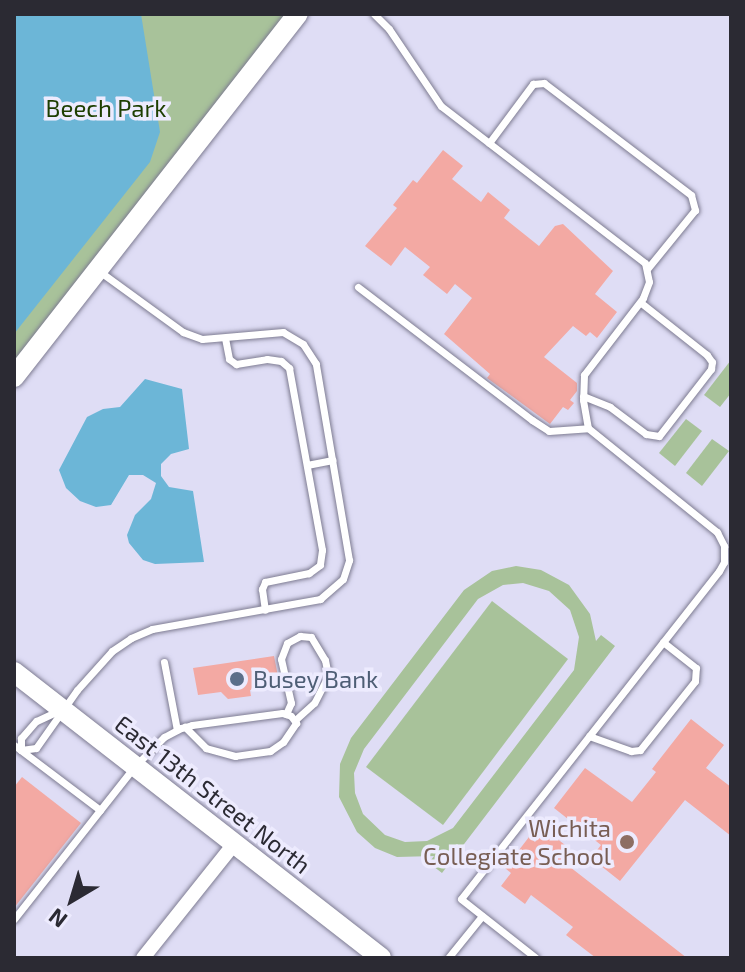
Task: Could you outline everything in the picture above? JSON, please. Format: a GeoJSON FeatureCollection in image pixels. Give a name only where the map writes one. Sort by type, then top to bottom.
{"type":"FeatureCollection","features":[{"type":"Feature","properties":{"kind":"main road"},"geometry":{"type":"LineString","coordinates":[[14,377],[298,14]]}},
{"type":"Feature","properties":{"kind":"main road","name":"East 13th Street North"},"geometry":{"type":"LineString","coordinates":[[14,672],[381,958]]}},
{"type":"Feature","properties":{"kind":"street"},"geometry":{"type":"LineString","coordinates":[[143,958],[234,844]]}},
{"type":"Feature","properties":{"kind":"lane"},"geometry":{"type":"LineString","coordinates":[[374,14],[389,29],[441,106],[645,263],[648,289],[584,375],[583,396],[588,428],[722,539],[724,562],[719,571],[461,899],[536,958]]}},
{"type":"Feature","properties":{"kind":"lane"},"geometry":{"type":"LineString","coordinates":[[489,143],[533,84],[544,83],[691,195],[695,210],[647,269]]}},
{"type":"Feature","properties":{"kind":"lane"},"geometry":{"type":"LineString","coordinates":[[18,748],[36,748],[62,709],[112,651],[131,638],[152,629],[320,599],[343,579],[349,549],[316,364],[303,344],[283,332],[202,339],[183,332],[98,270]]}},
{"type":"Feature","properties":{"kind":"lane"},"geometry":{"type":"LineString","coordinates":[[358,287],[549,431],[588,428]]}},
{"type":"Feature","properties":{"kind":"lane"},"geometry":{"type":"LineString","coordinates":[[583,396],[610,407],[646,434],[659,436],[711,369],[712,362],[707,355],[640,302]]}},
{"type":"Feature","properties":{"kind":"lane"},"geometry":{"type":"LineString","coordinates":[[225,338],[229,359],[236,364],[267,359],[281,361],[289,368],[322,550],[320,565],[309,573],[265,582],[262,589],[265,610]]}},
{"type":"Feature","properties":{"kind":"lane"},"geometry":{"type":"LineString","coordinates":[[307,465],[333,460]]}},
{"type":"Feature","properties":{"kind":"lane"},"geometry":{"type":"LineString","coordinates":[[164,662],[181,728],[206,748],[221,754],[245,756],[278,746],[293,730],[295,720],[314,703],[328,676],[325,660],[311,637],[300,636],[287,643],[281,659],[291,703],[286,714]]}},
{"type":"Feature","properties":{"kind":"lane"},"geometry":{"type":"LineString","coordinates":[[589,736],[631,751],[640,750],[695,681],[696,668],[663,642]]}},
{"type":"Feature","properties":{"kind":"lane"},"geometry":{"type":"LineString","coordinates":[[14,759],[21,738],[36,721],[62,709]]}},
{"type":"Feature","properties":{"kind":"lane"},"geometry":{"type":"LineString","coordinates":[[14,919],[135,766],[158,742],[181,728],[286,714],[295,720]]}},
{"type":"Feature","properties":{"kind":"lane"},"geometry":{"type":"LineString","coordinates":[[18,748],[100,810]]}},
{"type":"Feature","properties":{"kind":"lane"},"geometry":{"type":"LineString","coordinates":[[448,958],[482,916]]}},
{"type":"Feature","properties":{"kind":"green space","name":"Beech Park"},"geometry":{"type":"Polygon","coordinates":[[[14,14],[296,14],[14,375],[14,14]]]}},
{"type":"Feature","properties":{"kind":"green space"},"geometry":{"type":"Polygon","coordinates":[[[731,360],[731,393],[720,407],[704,395],[731,360]]]}},
{"type":"Feature","properties":{"kind":"green space"},"geometry":{"type":"Polygon","coordinates":[[[686,419],[702,431],[675,466],[659,453],[686,419]]]}},
{"type":"Feature","properties":{"kind":"green space"},"geometry":{"type":"Polygon","coordinates":[[[712,439],[729,451],[702,486],[686,473],[712,439]]]}},
{"type":"Feature","properties":{"kind":"green space"},"geometry":{"type":"Polygon","coordinates":[[[516,566],[541,570],[569,585],[590,614],[596,641],[601,635],[615,646],[442,873],[429,863],[434,856],[397,857],[375,848],[357,832],[339,797],[340,764],[351,738],[464,590],[492,571],[516,566]],[[523,583],[503,585],[478,599],[364,749],[354,773],[355,793],[363,814],[385,835],[405,842],[427,841],[453,828],[574,670],[579,637],[570,610],[549,591],[523,583]]]}},
{"type":"Feature","properties":{"kind":"green space"},"geometry":{"type":"Polygon","coordinates":[[[492,601],[568,659],[443,825],[366,767],[492,601]]]}},
{"type":"Feature","properties":{"kind":"water","name":"Beech Park"},"geometry":{"type":"Polygon","coordinates":[[[14,14],[141,14],[160,132],[150,162],[14,334],[14,14]]]}},
{"type":"Feature","properties":{"kind":"water"},"geometry":{"type":"Polygon","coordinates":[[[145,379],[182,389],[189,449],[171,454],[161,464],[161,476],[169,487],[193,491],[204,562],[155,564],[143,560],[129,543],[127,535],[135,515],[151,499],[156,483],[143,475],[129,475],[111,505],[96,507],[80,501],[66,488],[59,470],[87,417],[103,409],[120,407],[145,379]]]}},
{"type":"Feature","properties":{"kind":"building"},"geometry":{"type":"Polygon","coordinates":[[[443,150],[463,166],[452,179],[481,202],[488,192],[510,210],[504,218],[539,246],[555,226],[563,224],[613,271],[595,294],[617,312],[597,338],[590,332],[586,336],[573,326],[544,357],[577,383],[577,391],[570,400],[574,403],[568,410],[563,407],[550,424],[487,378],[490,374],[444,334],[472,298],[455,284],[447,294],[423,275],[430,267],[405,247],[391,266],[365,246],[397,208],[393,205],[413,180],[417,183],[443,150]]]}},
{"type":"Feature","properties":{"kind":"building","name":"Busey Bank"},"geometry":{"type":"Polygon","coordinates":[[[274,656],[279,681],[256,685],[257,689],[250,690],[251,696],[228,699],[221,692],[198,695],[193,668],[274,656]]]}},
{"type":"Feature","properties":{"kind":"building"},"geometry":{"type":"Polygon","coordinates":[[[691,719],[724,745],[706,768],[731,787],[731,836],[685,800],[620,881],[591,858],[601,845],[554,808],[585,768],[632,802],[656,772],[652,769],[691,719]]]}},
{"type":"Feature","properties":{"kind":"building"},"geometry":{"type":"Polygon","coordinates":[[[22,777],[81,823],[14,908],[14,787],[22,777]]]}},
{"type":"Feature","properties":{"kind":"building"},"geometry":{"type":"Polygon","coordinates":[[[545,829],[570,849],[561,860],[687,958],[596,958],[566,935],[573,927],[531,895],[525,904],[501,886],[511,873],[505,868],[529,837],[535,842],[545,829]]]}},
{"type":"Feature","properties":{"kind":"place","name":"Busey Bank"},"geometry":{"type":"Point","coordinates":[237,679]}},
{"type":"Feature","properties":{"kind":"place","name":"Wichita Collegiate School"},"geometry":{"type":"Point","coordinates":[627,842]}}]}
